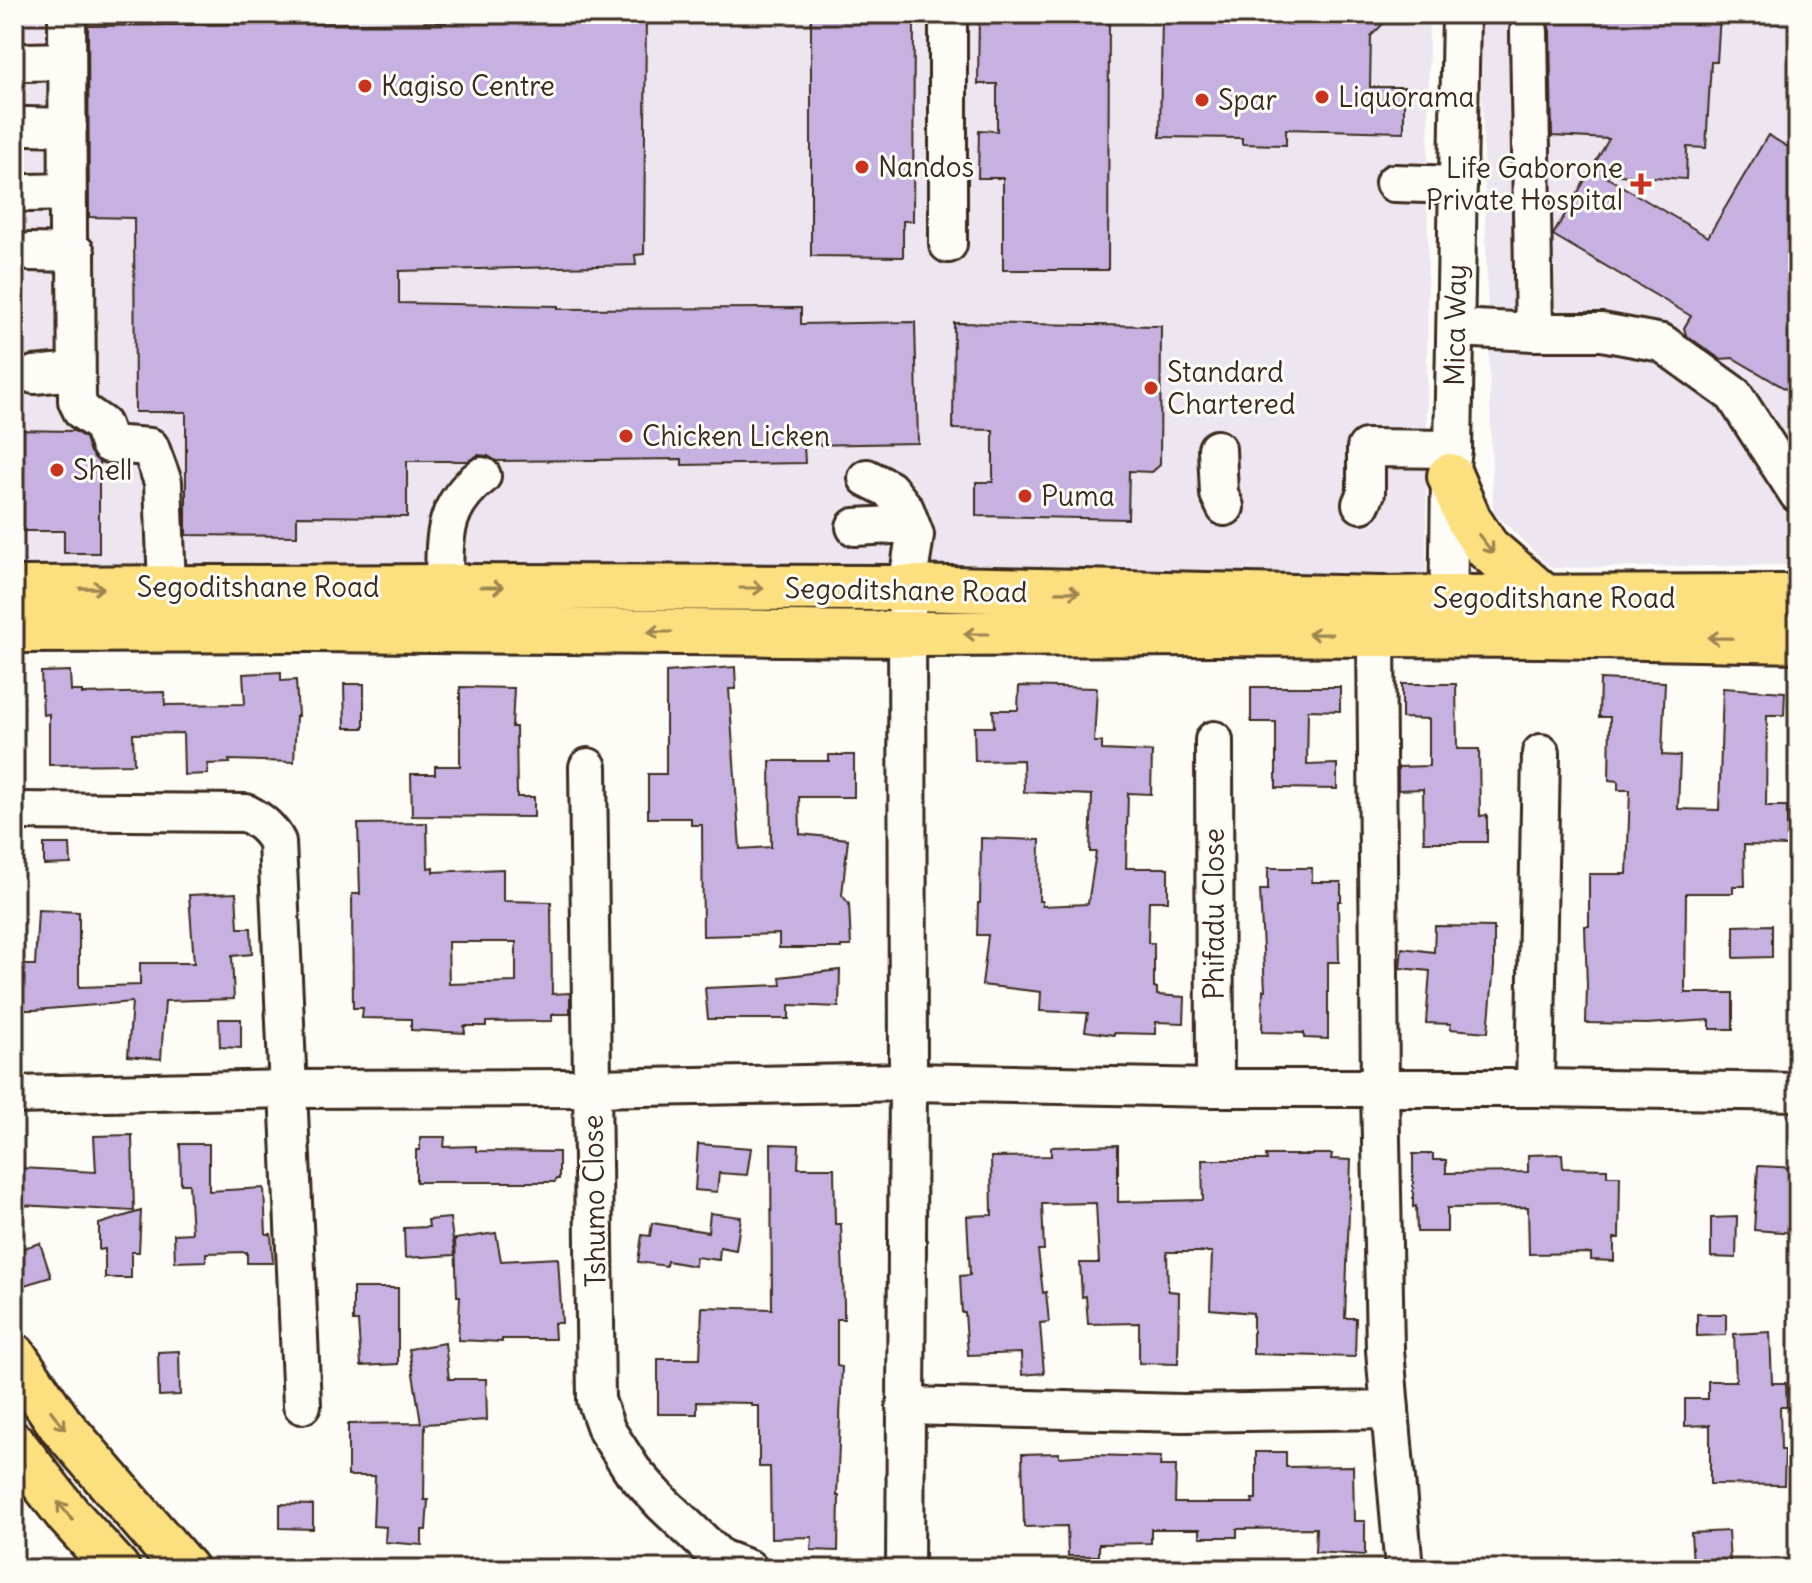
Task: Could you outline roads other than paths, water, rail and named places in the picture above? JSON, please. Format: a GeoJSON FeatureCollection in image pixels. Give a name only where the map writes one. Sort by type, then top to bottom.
{"type":"FeatureCollection","features":[{"type":"Feature","properties":{"kind":"main road"},"geometry":{"type":"LineString","coordinates":[[1452,462],[1469,521],[1487,548],[1545,598]]}},
{"type":"Feature","properties":{"kind":"main road","name":"Segoditshane Road"},"geometry":{"type":"LineString","coordinates":[[14,589],[907,588],[1366,599],[1543,635],[1798,640]]}},
{"type":"Feature","properties":{"kind":"main road","name":"Segoditshane Road"},"geometry":{"type":"LineString","coordinates":[[14,630],[1376,635],[1545,598],[1798,597]]}},
{"type":"Feature","properties":{"kind":"main road"},"geometry":{"type":"LineString","coordinates":[[14,1356],[60,1424],[185,1569]]}},
{"type":"Feature","properties":{"kind":"main road"},"geometry":{"type":"LineString","coordinates":[[14,1445],[69,1516],[117,1569]]}},
{"type":"Feature","properties":{"kind":"street"},"geometry":{"type":"LineString","coordinates":[[67,14],[68,246],[76,253],[77,401],[82,411],[102,425],[109,444],[150,447],[163,482],[167,587]]}},
{"type":"Feature","properties":{"kind":"street"},"geometry":{"type":"LineString","coordinates":[[948,14],[948,244]]}},
{"type":"Feature","properties":{"kind":"street","name":"Mica Way"},"geometry":{"type":"LineString","coordinates":[[1448,617],[1461,14]]}},
{"type":"Feature","properties":{"kind":"street"},"geometry":{"type":"LineString","coordinates":[[1529,31],[1534,332]]}},
{"type":"Feature","properties":{"kind":"street"},"geometry":{"type":"LineString","coordinates":[[26,62],[67,61]]}},
{"type":"Feature","properties":{"kind":"street"},"geometry":{"type":"LineString","coordinates":[[27,126],[68,127]]}},
{"type":"Feature","properties":{"kind":"street"},"geometry":{"type":"LineString","coordinates":[[1394,183],[1458,185]]}},
{"type":"Feature","properties":{"kind":"street"},"geometry":{"type":"LineString","coordinates":[[29,193],[67,192]]}},
{"type":"Feature","properties":{"kind":"street"},"geometry":{"type":"LineString","coordinates":[[30,252],[76,253]]}},
{"type":"Feature","properties":{"kind":"street"},"geometry":{"type":"LineString","coordinates":[[1456,328],[1602,332],[1662,343],[1734,395],[1798,494]]}},
{"type":"Feature","properties":{"kind":"street"},"geometry":{"type":"LineString","coordinates":[[34,375],[76,371]]}},
{"type":"Feature","properties":{"kind":"street"},"geometry":{"type":"LineString","coordinates":[[1361,504],[1366,493],[1366,448],[1452,462]]}},
{"type":"Feature","properties":{"kind":"street"},"geometry":{"type":"LineString","coordinates":[[1217,449],[1219,494],[1225,507]]}},
{"type":"Feature","properties":{"kind":"street"},"geometry":{"type":"LineString","coordinates":[[444,587],[445,540],[464,522],[453,508],[482,476]]}},
{"type":"Feature","properties":{"kind":"street"},"geometry":{"type":"LineString","coordinates":[[867,478],[889,489],[905,509],[915,535],[907,588],[905,1569]]}},
{"type":"Feature","properties":{"kind":"street"},"geometry":{"type":"LineString","coordinates":[[855,527],[910,524]]}},
{"type":"Feature","properties":{"kind":"street"},"geometry":{"type":"LineString","coordinates":[[1376,635],[1385,1350],[1404,1569]]}},
{"type":"Feature","properties":{"kind":"street","name":"Phifadu Close"},"geometry":{"type":"LineString","coordinates":[[1214,740],[1215,1088]]}},
{"type":"Feature","properties":{"kind":"street"},"geometry":{"type":"LineString","coordinates":[[1535,1088],[1541,753]]}},
{"type":"Feature","properties":{"kind":"street","name":"Tshumo Close"},"geometry":{"type":"LineString","coordinates":[[588,767],[596,1400],[607,1431],[633,1471],[720,1558],[749,1569]]}},
{"type":"Feature","properties":{"kind":"street"},"geometry":{"type":"LineString","coordinates":[[14,811],[246,813],[269,828],[277,842],[302,1405]]}},
{"type":"Feature","properties":{"kind":"street"},"geometry":{"type":"LineString","coordinates":[[14,1095],[908,1082],[1215,1088],[1798,1092]]}},
{"type":"Feature","properties":{"kind":"street"},"geometry":{"type":"LineString","coordinates":[[905,1406],[1183,1413],[1390,1410]]}},
{"type":"Feature","properties":{"kind":"place","name":"Kagiso Centre"},"geometry":{"type":"Point","coordinates":[365,86]}},
{"type":"Feature","properties":{"kind":"place","name":"Liquorama"},"geometry":{"type":"Point","coordinates":[1322,97]}},
{"type":"Feature","properties":{"kind":"place","name":"Spar"},"geometry":{"type":"Point","coordinates":[1202,100]}},
{"type":"Feature","properties":{"kind":"place","name":"Nandos"},"geometry":{"type":"Point","coordinates":[862,167]}},
{"type":"Feature","properties":{"kind":"place","name":"Life Gaborone Private Hospital"},"geometry":{"type":"Point","coordinates":[1641,184]}},
{"type":"Feature","properties":{"kind":"place","name":"Standard Chartered"},"geometry":{"type":"Point","coordinates":[1151,388]}},
{"type":"Feature","properties":{"kind":"place","name":"Chicken Licken"},"geometry":{"type":"Point","coordinates":[626,436]}},
{"type":"Feature","properties":{"kind":"place","name":"Shell"},"geometry":{"type":"Point","coordinates":[57,470]}},
{"type":"Feature","properties":{"kind":"place","name":"Puma"},"geometry":{"type":"Point","coordinates":[1025,496]}}]}
